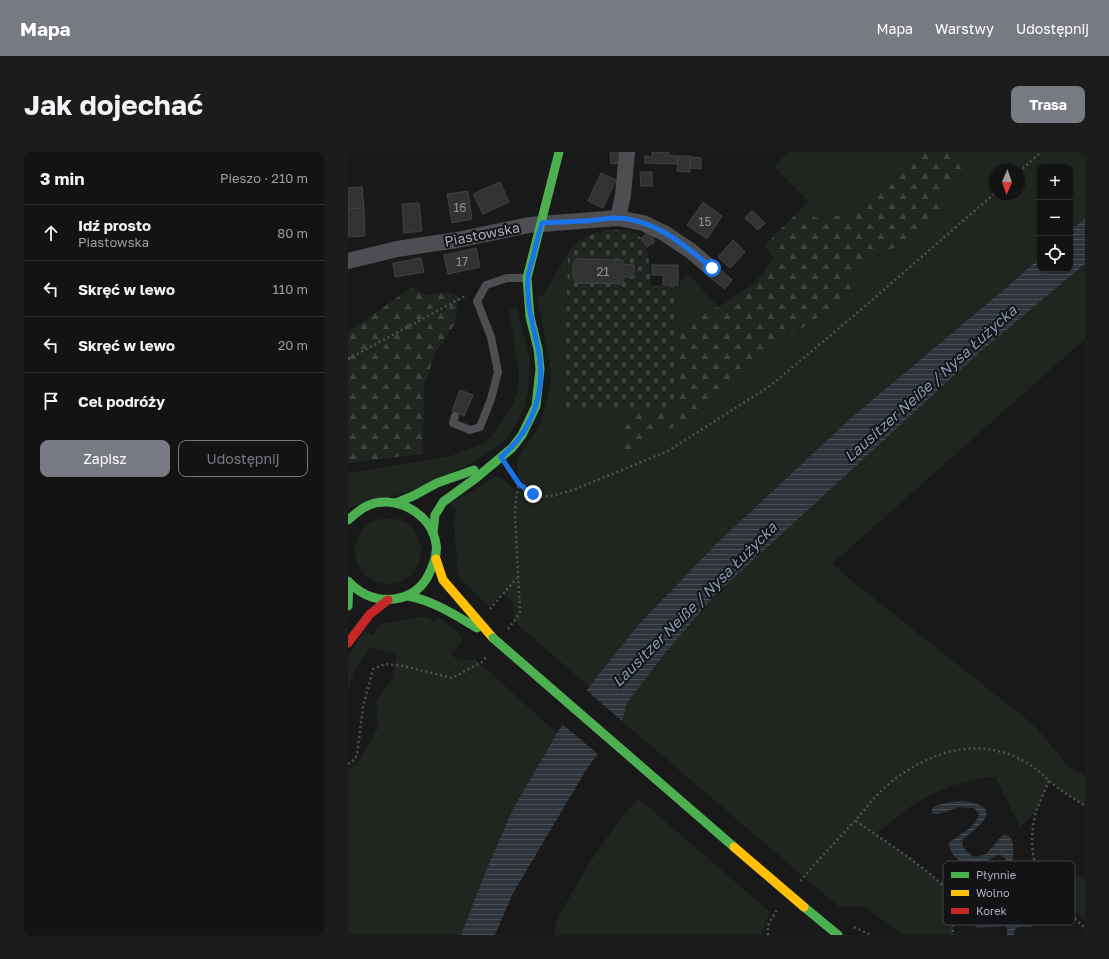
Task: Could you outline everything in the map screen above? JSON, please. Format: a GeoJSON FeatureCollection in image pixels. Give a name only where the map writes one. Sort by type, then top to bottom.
{"type":"FeatureCollection","features":[{"type":"Feature","properties":{"kind":"main road"},"geometry":{"type":"LineString","coordinates":[[559,152],[528,278],[530,317],[538,349],[540,369],[536,406],[522,435],[512,448],[444,502],[436,515],[433,524],[433,533],[436,559],[440,573],[444,580],[493,638],[838,935]]}},
{"type":"Feature","properties":{"kind":"main road"},"geometry":{"type":"LineString","coordinates":[[350,517],[361,508],[370,504],[380,502],[396,502],[414,496],[437,483],[466,474],[501,457]]}},
{"type":"Feature","properties":{"kind":"main road"},"geometry":{"type":"LineString","coordinates":[[396,502],[410,507],[419,513],[426,520],[433,533]]}},
{"type":"Feature","properties":{"kind":"main road"},"geometry":{"type":"LineString","coordinates":[[348,582],[355,589],[370,598],[388,600],[398,599],[408,596],[416,591],[429,577],[436,559]]}},
{"type":"Feature","properties":{"kind":"main road"},"geometry":{"type":"LineString","coordinates":[[348,582],[348,606]]}},
{"type":"Feature","properties":{"kind":"main road"},"geometry":{"type":"LineString","coordinates":[[408,596],[418,597],[434,602],[493,638]]}},
{"type":"Feature","properties":{"kind":"main road"},"geometry":{"type":"LineString","coordinates":[[348,643],[368,615],[388,600]]}},
{"type":"Feature","properties":{"kind":"street"},"geometry":{"type":"LineString","coordinates":[[618,218],[623,195],[628,152]]}},
{"type":"Feature","properties":{"kind":"street","name":"Piastowska"},"geometry":{"type":"LineString","coordinates":[[348,260],[397,249],[457,240],[542,223],[580,222],[618,218],[643,223],[664,233],[691,250],[712,268]]}},
{"type":"Feature","properties":{"kind":"lane"},"geometry":{"type":"LineString","coordinates":[[455,416],[453,423],[470,430],[480,427],[491,399],[498,372],[491,337],[477,301],[486,285],[507,278],[528,278]]}},
{"type":"Feature","properties":{"kind":"path"},"geometry":{"type":"LineString","coordinates":[[1025,167],[1041,152]]}},
{"type":"Feature","properties":{"kind":"path"},"geometry":{"type":"LineString","coordinates":[[501,457],[519,484],[540,497],[551,496],[573,490],[668,451],[770,386],[863,308],[989,197]]}},
{"type":"Feature","properties":{"kind":"path"},"geometry":{"type":"LineString","coordinates":[[348,359],[486,285]]}},
{"type":"Feature","properties":{"kind":"path"},"geometry":{"type":"LineString","coordinates":[[489,611],[518,577]]}},
{"type":"Feature","properties":{"kind":"path"},"geometry":{"type":"LineString","coordinates":[[348,764],[354,760],[357,755],[363,707],[373,669],[386,664]]}},
{"type":"Feature","properties":{"kind":"path"},"geometry":{"type":"LineString","coordinates":[[805,874],[856,821],[878,794],[899,776],[915,766],[940,755],[964,749],[982,748],[1002,752],[1022,760],[1085,806]]}},
{"type":"Feature","properties":{"kind":"path"},"geometry":{"type":"LineString","coordinates":[[1035,861],[1032,836],[1036,812],[1049,781]]}},
{"type":"Feature","properties":{"kind":"path"},"geometry":{"type":"LineString","coordinates":[[856,821],[928,872],[943,885]]}},
{"type":"Feature","properties":{"kind":"path"},"geometry":{"type":"LineString","coordinates":[[768,935],[768,925],[779,907]]}},
{"type":"Feature","properties":{"kind":"path"},"geometry":{"type":"LineString","coordinates":[[1075,918],[1085,928]]}},
{"type":"Feature","properties":{"kind":"path"},"geometry":{"type":"LineString","coordinates":[[953,925],[953,935]]}},
{"type":"Feature","properties":{"kind":"green space"},"geometry":{"type":"Polygon","coordinates":[[[788,152],[926,152],[862,203],[823,222],[801,209],[808,201],[774,167],[788,152]]]}},
{"type":"Feature","properties":{"kind":"green space"},"geometry":{"type":"Polygon","coordinates":[[[926,152],[965,152],[969,170],[941,190],[944,215],[905,243],[858,264],[848,297],[753,362],[698,412],[622,458],[621,409],[676,409],[677,324],[719,307],[755,283],[774,257],[764,246],[801,209],[824,222],[862,203],[926,152]]]}},
{"type":"Feature","properties":{"kind":"green space"},"geometry":{"type":"Polygon","coordinates":[[[965,152],[1085,152],[1085,218],[1073,228],[1073,164],[1037,164],[1037,261],[852,417],[716,544],[639,624],[589,687],[515,622],[512,602],[503,592],[490,607],[461,580],[458,575],[454,521],[457,509],[450,504],[494,477],[501,477],[514,490],[521,491],[516,461],[538,428],[547,401],[551,377],[550,364],[537,297],[543,295],[568,254],[564,409],[621,409],[622,458],[698,412],[753,362],[848,297],[858,264],[905,243],[941,190],[969,170],[965,152]]]}},
{"type":"Feature","properties":{"kind":"green space"},"geometry":{"type":"Polygon","coordinates":[[[608,230],[630,231],[637,234],[642,239],[648,254],[651,286],[678,286],[676,409],[564,409],[568,254],[581,240],[595,233],[608,230]]]}},
{"type":"Feature","properties":{"kind":"green space"},"geometry":{"type":"Polygon","coordinates":[[[1085,264],[1085,339],[833,563],[846,576],[1035,726],[1068,766],[1085,776],[1085,806],[1049,782],[1036,812],[1020,827],[995,777],[973,780],[942,789],[908,808],[876,834],[897,850],[911,857],[943,886],[943,925],[953,925],[953,935],[904,935],[863,906],[839,907],[622,721],[627,703],[662,657],[714,596],[980,352],[1085,264]]]}},
{"type":"Feature","properties":{"kind":"green space"},"geometry":{"type":"Polygon","coordinates":[[[687,273],[719,307],[677,324],[678,286],[687,273]]]}},
{"type":"Feature","properties":{"kind":"green space"},"geometry":{"type":"Polygon","coordinates":[[[412,287],[427,295],[450,292],[459,296],[454,325],[436,352],[424,385],[423,454],[348,463],[348,332],[412,287]]]}},
{"type":"Feature","properties":{"kind":"green space"},"geometry":{"type":"Polygon","coordinates":[[[517,307],[530,359],[528,393],[524,408],[516,424],[505,440],[470,464],[413,491],[348,508],[348,473],[448,457],[484,443],[495,432],[508,413],[518,392],[519,372],[509,311],[517,307]]]}},
{"type":"Feature","properties":{"kind":"green space"},"geometry":{"type":"Polygon","coordinates":[[[382,518],[394,518],[407,523],[412,527],[419,538],[421,551],[419,564],[412,575],[401,582],[394,584],[382,584],[369,579],[360,570],[355,557],[355,545],[360,532],[369,523],[382,518]]]}},
{"type":"Feature","properties":{"kind":"green space"},"geometry":{"type":"Polygon","coordinates":[[[424,617],[434,622],[439,617],[464,638],[451,655],[462,660],[475,659],[557,733],[512,811],[483,878],[461,935],[348,935],[348,770],[356,766],[378,728],[376,701],[393,678],[397,654],[370,647],[354,671],[348,692],[348,657],[364,631],[373,636],[377,628],[382,624],[424,617]]]}},
{"type":"Feature","properties":{"kind":"green space"},"geometry":{"type":"Polygon","coordinates":[[[639,799],[770,912],[761,935],[555,935],[556,923],[590,862],[620,819],[639,799]]]}},
{"type":"Feature","properties":{"kind":"green space"},"geometry":{"type":"Polygon","coordinates":[[[1085,876],[1085,920],[1075,911],[1075,877],[1085,876]]]}},
{"type":"Feature","properties":{"kind":"water","name":"Lausitzer Neiße / Nysa Łużycka"},"geometry":{"type":"Polygon","coordinates":[[[1085,218],[1085,264],[980,352],[714,596],[662,657],[627,703],[622,721],[588,767],[513,893],[495,935],[461,935],[483,878],[512,811],[557,733],[592,683],[639,624],[716,544],[852,417],[1037,261],[1037,272],[1073,272],[1073,228],[1085,218]]]}},
{"type":"Feature","properties":{"kind":"water"},"geometry":{"type":"Polygon","coordinates":[[[963,801],[976,803],[983,807],[986,811],[986,816],[983,822],[963,839],[962,842],[964,848],[970,854],[976,857],[986,854],[1003,835],[1007,835],[1012,840],[1013,844],[1012,861],[1006,861],[1001,855],[985,861],[960,861],[956,858],[950,849],[949,843],[971,827],[979,814],[974,808],[959,807],[939,814],[933,814],[932,808],[943,803],[963,801]]]}},
{"type":"Feature","properties":{"kind":"water"},"geometry":{"type":"Polygon","coordinates":[[[974,925],[1033,925],[1032,927],[1019,927],[1015,929],[1014,935],[1007,935],[1007,928],[1004,926],[978,928],[974,925]]]}},
{"type":"Feature","properties":{"kind":"pier"},"geometry":{"type":"Polygon","coordinates":[[[585,689],[623,722],[599,755],[561,723],[585,689]]]}},
{"type":"Feature","properties":{"kind":"building"},"geometry":{"type":"Polygon","coordinates":[[[610,152],[620,152],[620,163],[611,164],[610,152]]]}},
{"type":"Feature","properties":{"kind":"building"},"geometry":{"type":"Polygon","coordinates":[[[652,152],[669,152],[668,155],[678,156],[678,164],[645,163],[645,156],[652,157],[652,152]]]}},
{"type":"Feature","properties":{"kind":"building"},"geometry":{"type":"Polygon","coordinates":[[[678,156],[690,156],[690,172],[677,171],[678,156]]]}},
{"type":"Feature","properties":{"kind":"building"},"geometry":{"type":"Polygon","coordinates":[[[691,157],[701,158],[701,169],[690,168],[691,157]]]}},
{"type":"Feature","properties":{"kind":"building"},"geometry":{"type":"Polygon","coordinates":[[[640,172],[652,172],[652,186],[641,186],[640,172]]]}},
{"type":"Feature","properties":{"kind":"building"},"geometry":{"type":"Polygon","coordinates":[[[601,173],[616,180],[603,208],[588,201],[601,173]]]}},
{"type":"Feature","properties":{"kind":"building"},"geometry":{"type":"Polygon","coordinates":[[[500,182],[509,202],[483,214],[473,194],[500,182]]]}},
{"type":"Feature","properties":{"kind":"building"},"geometry":{"type":"Polygon","coordinates":[[[362,187],[364,208],[348,209],[348,188],[362,187]]]}},
{"type":"Feature","properties":{"kind":"building"},"geometry":{"type":"Polygon","coordinates":[[[468,191],[472,219],[452,223],[447,194],[468,191]]]}},
{"type":"Feature","properties":{"kind":"building"},"geometry":{"type":"Polygon","coordinates":[[[703,202],[722,216],[707,239],[687,225],[703,202]]]}},
{"type":"Feature","properties":{"kind":"building"},"geometry":{"type":"Polygon","coordinates":[[[419,203],[422,231],[404,233],[402,204],[419,203]]]}},
{"type":"Feature","properties":{"kind":"building"},"geometry":{"type":"Polygon","coordinates":[[[364,208],[365,236],[348,237],[348,209],[364,208]]]}},
{"type":"Feature","properties":{"kind":"building"},"geometry":{"type":"Polygon","coordinates":[[[752,211],[765,223],[758,230],[745,218],[752,211]]]}},
{"type":"Feature","properties":{"kind":"building"},"geometry":{"type":"Polygon","coordinates":[[[649,232],[655,242],[647,247],[641,238],[649,232]]]}},
{"type":"Feature","properties":{"kind":"building"},"geometry":{"type":"Polygon","coordinates":[[[733,240],[745,252],[730,268],[718,257],[733,240]]]}},
{"type":"Feature","properties":{"kind":"building"},"geometry":{"type":"Polygon","coordinates":[[[476,248],[480,267],[448,274],[444,255],[476,248]]]}},
{"type":"Feature","properties":{"kind":"building"},"geometry":{"type":"Polygon","coordinates":[[[421,258],[424,272],[395,277],[393,263],[421,258]]]}},
{"type":"Feature","properties":{"kind":"building"},"geometry":{"type":"Polygon","coordinates":[[[576,259],[623,260],[623,264],[634,265],[634,277],[623,277],[623,284],[576,283],[573,277],[573,264],[576,259]]]}},
{"type":"Feature","properties":{"kind":"building"},"geometry":{"type":"Polygon","coordinates":[[[652,265],[678,265],[678,285],[663,285],[663,275],[652,275],[652,265]]]}},
{"type":"Feature","properties":{"kind":"building"},"geometry":{"type":"Polygon","coordinates":[[[716,266],[732,280],[725,289],[708,276],[716,266]]]}},
{"type":"Feature","properties":{"kind":"building"},"geometry":{"type":"Polygon","coordinates":[[[460,390],[473,395],[464,416],[452,411],[460,390]]]}},
{"type":"Feature","properties":{"kind":"traffic: fast"},"geometry":{"type":"LineString","coordinates":[[433,533],[435,515],[443,502],[476,478],[512,448],[522,435],[536,406],[540,369],[538,349],[530,317],[527,278],[559,152]]}},
{"type":"Feature","properties":{"kind":"traffic: fast"},"geometry":{"type":"LineString","coordinates":[[396,503],[437,483],[474,470]]}},
{"type":"Feature","properties":{"kind":"traffic: fast"},"geometry":{"type":"LineString","coordinates":[[348,520],[358,511],[376,503],[387,502],[399,504],[410,508],[427,523],[433,533],[436,544],[436,556],[428,576],[422,585],[410,594],[394,599],[375,598],[358,590],[348,581]]}},
{"type":"Feature","properties":{"kind":"traffic: fast"},"geometry":{"type":"LineString","coordinates":[[348,606],[349,582]]}},
{"type":"Feature","properties":{"kind":"traffic: fast"},"geometry":{"type":"LineString","coordinates":[[408,596],[427,601],[452,613],[477,628]]}},
{"type":"Feature","properties":{"kind":"traffic: fast"},"geometry":{"type":"LineString","coordinates":[[493,638],[734,847]]}},
{"type":"Feature","properties":{"kind":"traffic: fast"},"geometry":{"type":"LineString","coordinates":[[804,907],[838,935]]}},
{"type":"Feature","properties":{"kind":"traffic: slow"},"geometry":{"type":"LineString","coordinates":[[436,559],[443,580],[493,638]]}},
{"type":"Feature","properties":{"kind":"traffic: slow"},"geometry":{"type":"LineString","coordinates":[[734,847],[804,907]]}},
{"type":"Feature","properties":{"kind":"traffic: jam"},"geometry":{"type":"LineString","coordinates":[[348,643],[370,614],[388,600]]}},
{"type":"Feature","properties":{"kind":"route"},"geometry":{"type":"LineString","coordinates":[[533,494],[519,484],[501,457],[512,448],[522,435],[536,406],[540,369],[538,349],[530,317],[528,278],[542,223],[580,222],[618,218],[643,223],[664,233],[691,250],[712,268]]}}]}
